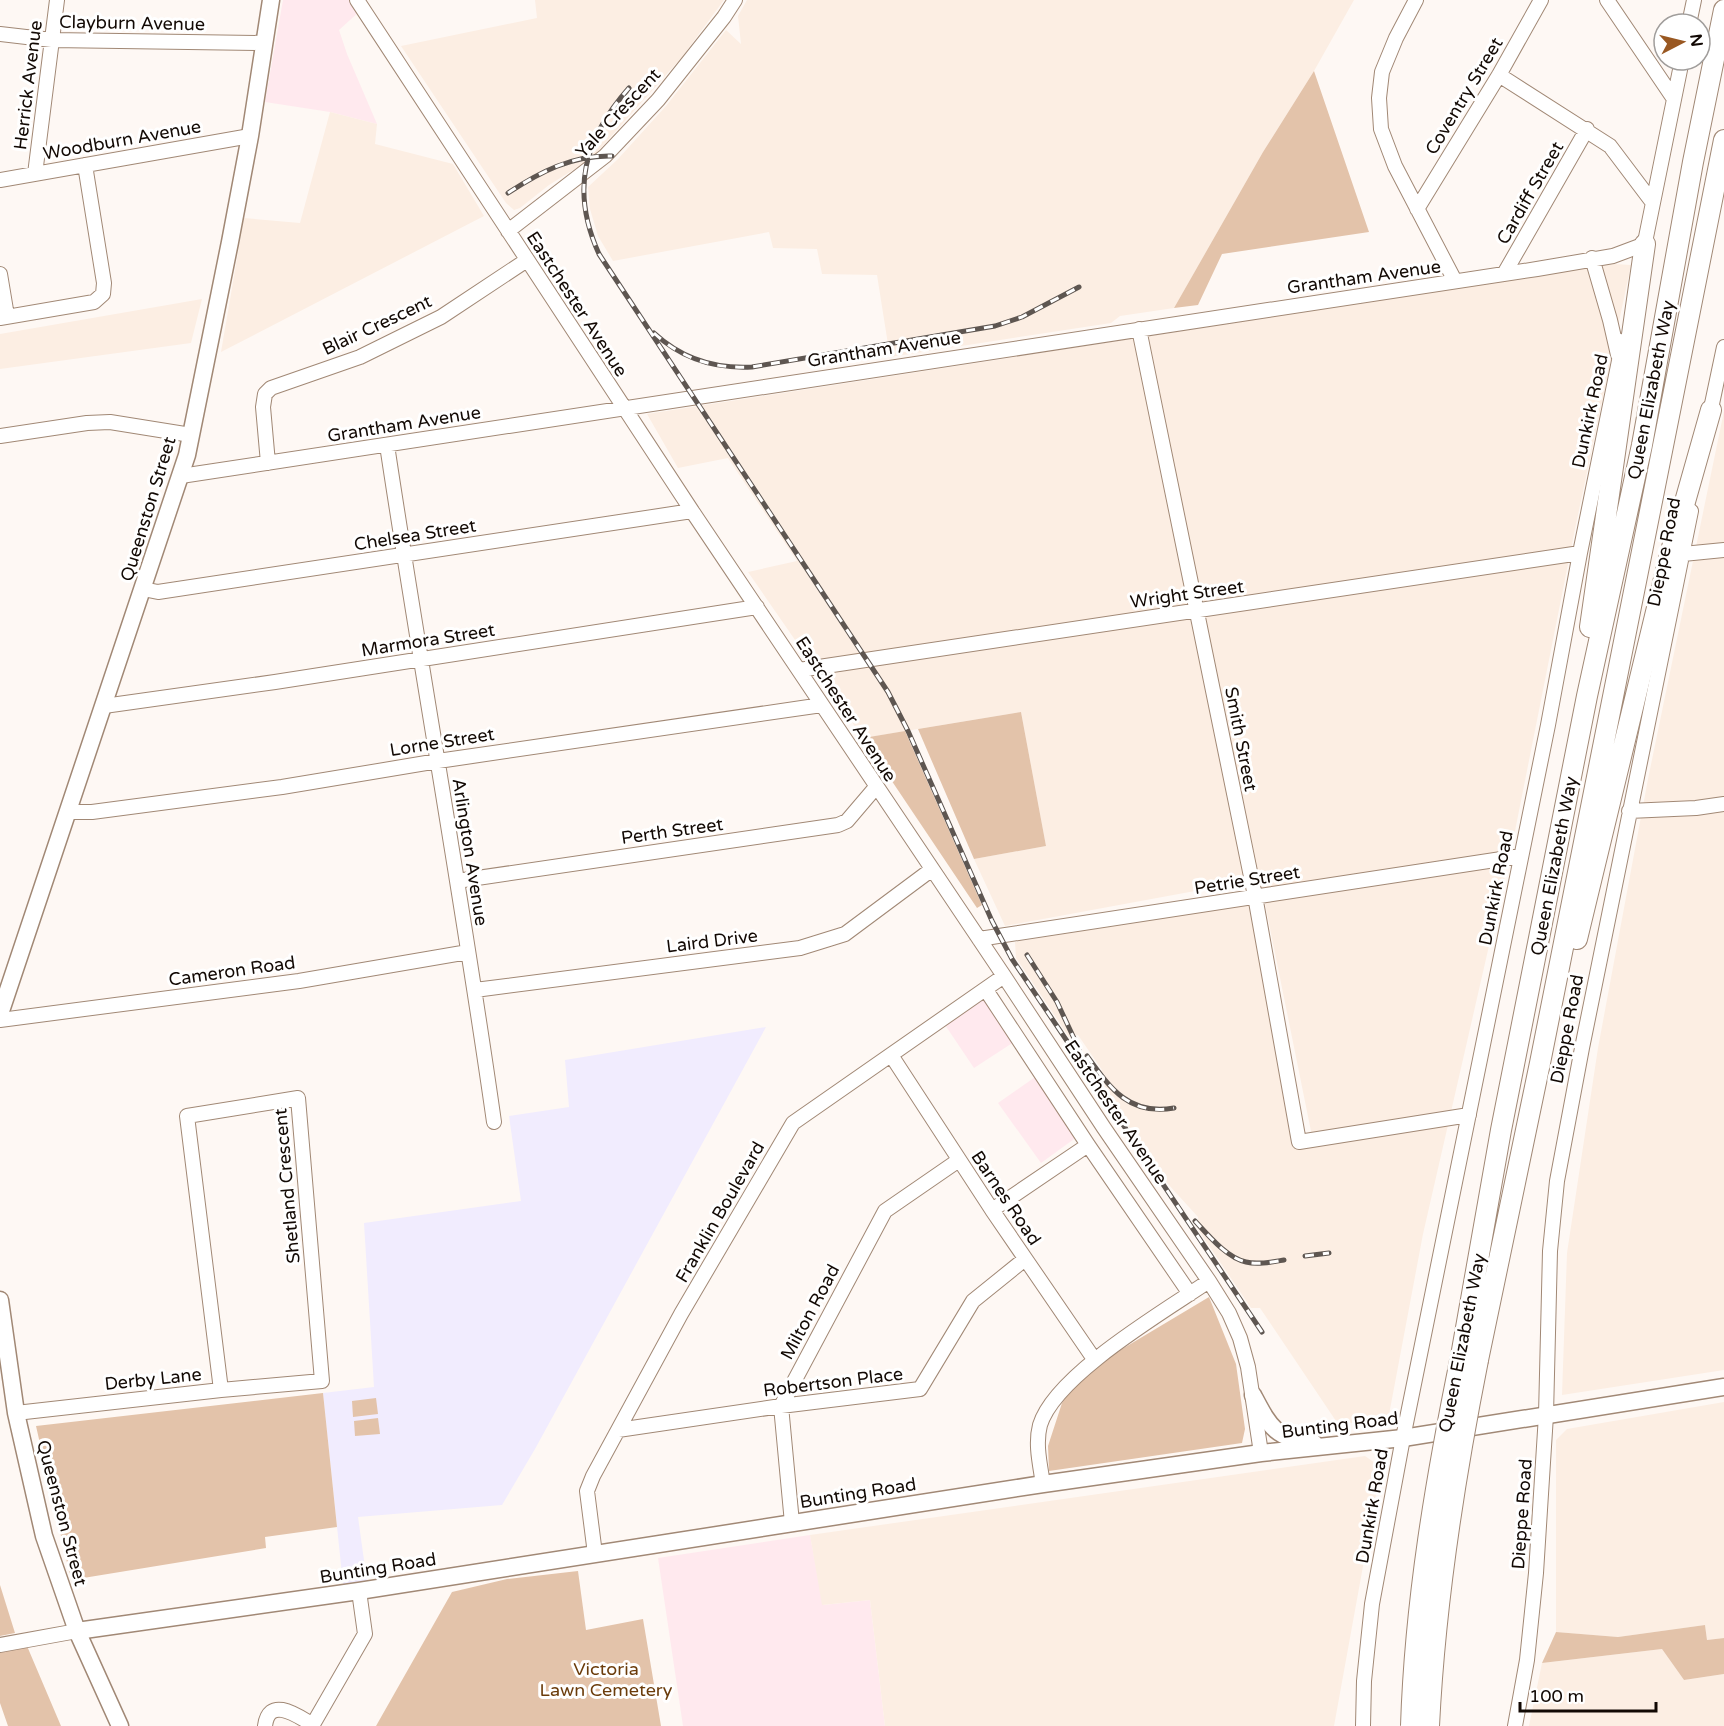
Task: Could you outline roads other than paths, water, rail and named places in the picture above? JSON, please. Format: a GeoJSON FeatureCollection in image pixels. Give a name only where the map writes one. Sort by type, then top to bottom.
{"type":"FeatureCollection","features":[{"type":"Feature","properties":{"kind":"highway","name":"Queen Elizabeth Way"},"geometry":{"type":"LineString","coordinates":[[1429,1726],[1444,1554],[1460,1453],[1470,1358],[1501,1130],[1587,696],[1642,445],[1693,162],[1724,10]]}},
{"type":"Feature","properties":{"kind":"highway","name":"Queen Elizabeth Way"},"geometry":{"type":"LineString","coordinates":[[1411,1726],[1419,1611],[1433,1504],[1540,1063],[1724,140]]}},
{"type":"Feature","properties":{"kind":"highway"},"geometry":{"type":"LineString","coordinates":[[1587,696],[1588,645],[1644,244]]}},
{"type":"Feature","properties":{"kind":"highway"},"geometry":{"type":"LineString","coordinates":[[1540,1063],[1574,956],[1669,558],[1711,410]]}},
{"type":"Feature","properties":{"kind":"main road","name":"Queenston Street"},"geometry":{"type":"LineString","coordinates":[[0,1014],[181,476],[250,136],[271,0]]}},
{"type":"Feature","properties":{"kind":"main road","name":"Queenston Street"},"geometry":{"type":"LineString","coordinates":[[0,1300],[15,1413],[44,1536],[77,1631],[120,1726]]}},
{"type":"Feature","properties":{"kind":"main road","name":"Bunting Road"},"geometry":{"type":"LineString","coordinates":[[77,1631],[358,1591],[1043,1484],[1261,1454],[1403,1438],[1724,1387]]}},
{"type":"Feature","properties":{"kind":"main road"},"geometry":{"type":"LineString","coordinates":[[1253,1395],[1260,1411],[1278,1433],[1307,1442],[1339,1445]]}},
{"type":"Feature","properties":{"kind":"street","name":"Herrick Avenue"},"geometry":{"type":"LineString","coordinates":[[35,174],[57,0]]}},
{"type":"Feature","properties":{"kind":"street","name":"Eastchester Avenue"},"geometry":{"type":"LineString","coordinates":[[357,0],[692,511],[1104,1128],[1209,1281],[1240,1338],[1248,1367],[1261,1454]]}},
{"type":"Feature","properties":{"kind":"street","name":"Yale Crescent"},"geometry":{"type":"LineString","coordinates":[[508,231],[605,156],[658,100],[735,0]]}},
{"type":"Feature","properties":{"kind":"street"},"geometry":{"type":"LineString","coordinates":[[1416,0],[1396,38],[1382,72],[1379,98],[1381,129],[1387,148],[1455,281]]}},
{"type":"Feature","properties":{"kind":"street","name":"Coventry Street"},"geometry":{"type":"LineString","coordinates":[[1417,209],[1499,75],[1540,0]]}},
{"type":"Feature","properties":{"kind":"street"},"geometry":{"type":"LineString","coordinates":[[1607,0],[1674,99]]}},
{"type":"Feature","properties":{"kind":"street","name":"Clayburn Avenue"},"geometry":{"type":"LineString","coordinates":[[0,34],[52,40],[264,43]]}},
{"type":"Feature","properties":{"kind":"street"},"geometry":{"type":"LineString","coordinates":[[1644,244],[1680,72]]}},
{"type":"Feature","properties":{"kind":"street"},"geometry":{"type":"LineString","coordinates":[[1499,75],[1587,129],[1610,146],[1653,203]]}},
{"type":"Feature","properties":{"kind":"street","name":"Cardiff Street"},"geometry":{"type":"LineString","coordinates":[[1504,274],[1587,129]]}},
{"type":"Feature","properties":{"kind":"street","name":"Woodburn Avenue"},"geometry":{"type":"LineString","coordinates":[[0,180],[250,136]]}},
{"type":"Feature","properties":{"kind":"street"},"geometry":{"type":"LineString","coordinates":[[0,274],[3,317],[94,302],[103,294],[104,283],[85,165]]}},
{"type":"Feature","properties":{"kind":"street","name":"Grantham Avenue"},"geometry":{"type":"LineString","coordinates":[[181,476],[1504,274],[1613,256],[1644,244]]}},
{"type":"Feature","properties":{"kind":"street"},"geometry":{"type":"LineString","coordinates":[[1613,256],[1631,261],[1638,279]]}},
{"type":"Feature","properties":{"kind":"street"},"geometry":{"type":"LineString","coordinates":[[1592,258],[1610,320],[1618,359]]}},
{"type":"Feature","properties":{"kind":"street","name":"Blair Crescent"},"geometry":{"type":"LineString","coordinates":[[268,463],[263,407],[265,394],[271,388],[360,357],[441,317],[527,260]]}},
{"type":"Feature","properties":{"kind":"street","name":"Dunkirk Road"},"geometry":{"type":"LineString","coordinates":[[1363,1726],[1364,1681],[1372,1604],[1403,1438],[1548,725],[1618,359],[1638,279]]}},
{"type":"Feature","properties":{"kind":"street","name":"Smith Street"},"geometry":{"type":"LineString","coordinates":[[1138,329],[1255,896],[1299,1142],[1469,1115]]}},
{"type":"Feature","properties":{"kind":"street","name":"Dieppe Road"},"geometry":{"type":"LineString","coordinates":[[1515,1726],[1531,1628],[1546,1415],[1550,1251],[1554,1202],[1629,811],[1724,347]]}},
{"type":"Feature","properties":{"kind":"street"},"geometry":{"type":"LineString","coordinates":[[0,436],[87,423],[110,422],[191,435]]}},
{"type":"Feature","properties":{"kind":"street","name":"Arlington Avenue"},"geometry":{"type":"LineString","coordinates":[[387,445],[475,990],[494,1122]]}},
{"type":"Feature","properties":{"kind":"street","name":"Chelsea Street"},"geometry":{"type":"LineString","coordinates":[[143,589],[158,592],[692,511]]}},
{"type":"Feature","properties":{"kind":"street"},"geometry":{"type":"LineString","coordinates":[[1683,554],[1724,550]]}},
{"type":"Feature","properties":{"kind":"street","name":"Wright Street"},"geometry":{"type":"LineString","coordinates":[[799,670],[1580,553]]}},
{"type":"Feature","properties":{"kind":"street","name":"Marmora Street"},"geometry":{"type":"LineString","coordinates":[[104,706],[757,607]]}},
{"type":"Feature","properties":{"kind":"street","name":"Lorne Street"},"geometry":{"type":"LineString","coordinates":[[69,812],[92,812],[282,787],[438,761],[822,705]]}},
{"type":"Feature","properties":{"kind":"street","name":"Perth Street"},"geometry":{"type":"LineString","coordinates":[[457,881],[838,825],[847,821],[876,787]]}},
{"type":"Feature","properties":{"kind":"street"},"geometry":{"type":"LineString","coordinates":[[1629,811],[1696,808],[1724,804]]}},
{"type":"Feature","properties":{"kind":"street","name":"Petrie Street"},"geometry":{"type":"LineString","coordinates":[[979,939],[1521,856]]}},
{"type":"Feature","properties":{"kind":"street","name":"Laird Drive"},"geometry":{"type":"LineString","coordinates":[[475,990],[800,948],[845,934],[931,870]]}},
{"type":"Feature","properties":{"kind":"street","name":"Cameron Road"},"geometry":{"type":"LineString","coordinates":[[0,1020],[299,981],[468,952]]}},
{"type":"Feature","properties":{"kind":"street","name":"Franklin Boulevard"},"geometry":{"type":"LineString","coordinates":[[595,1554],[587,1491],[593,1476],[681,1314],[793,1123],[1004,976]]}},
{"type":"Feature","properties":{"kind":"street"},"geometry":{"type":"LineString","coordinates":[[986,990],[1190,1294]]}},
{"type":"Feature","properties":{"kind":"street","name":"Barnes Road"},"geometry":{"type":"LineString","coordinates":[[891,1056],[992,1210],[1094,1359]]}},
{"type":"Feature","properties":{"kind":"street","name":"Shetland Crescent"},"geometry":{"type":"LineString","coordinates":[[221,1390],[187,1116],[298,1098],[322,1381],[295,1383]]}},
{"type":"Feature","properties":{"kind":"street"},"geometry":{"type":"LineString","coordinates":[[992,1210],[1087,1143],[1104,1128]]}},
{"type":"Feature","properties":{"kind":"street","name":"Milton Road"},"geometry":{"type":"LineString","coordinates":[[781,1406],[885,1211],[959,1160]]}},
{"type":"Feature","properties":{"kind":"street","name":"Robertson Place"},"geometry":{"type":"LineString","coordinates":[[618,1430],[781,1406],[920,1389],[973,1301],[1025,1259]]}},
{"type":"Feature","properties":{"kind":"street"},"geometry":{"type":"LineString","coordinates":[[1043,1484],[1037,1443],[1041,1424],[1052,1402],[1094,1359],[1209,1281]]}},
{"type":"Feature","properties":{"kind":"street","name":"Derby Lane"},"geometry":{"type":"LineString","coordinates":[[15,1413],[295,1383]]}},
{"type":"Feature","properties":{"kind":"street"},"geometry":{"type":"LineString","coordinates":[[781,1406],[792,1523]]}},
{"type":"Feature","properties":{"kind":"street"},"geometry":{"type":"LineString","coordinates":[[265,1726],[268,1715],[280,1709],[290,1711],[313,1725],[365,1634],[358,1591]]}},
{"type":"Feature","properties":{"kind":"street","name":"Bunting Road"},"geometry":{"type":"LineString","coordinates":[[0,1645],[77,1631]]}},
{"type":"Feature","properties":{"kind":"railway"},"geometry":{"type":"LineString","coordinates":[[629,88],[601,126],[586,166],[585,208],[590,231],[599,254],[888,692],[908,731],[992,921],[1012,959],[1262,1332]]}},
{"type":"Feature","properties":{"kind":"railway"},"geometry":{"type":"LineString","coordinates":[[508,193],[557,166],[583,158],[612,156]]}},
{"type":"Feature","properties":{"kind":"railway"},"geometry":{"type":"LineString","coordinates":[[654,333],[687,356],[712,364],[752,367],[995,326],[1022,317],[1079,287]]}},
{"type":"Feature","properties":{"kind":"railway"},"geometry":{"type":"LineString","coordinates":[[1027,955],[1057,1002],[1079,1049]]}},
{"type":"Feature","properties":{"kind":"railway"},"geometry":{"type":"LineString","coordinates":[[1087,1056],[1113,1089],[1133,1104],[1145,1108],[1174,1108]]}},
{"type":"Feature","properties":{"kind":"railway"},"geometry":{"type":"LineString","coordinates":[[1195,1221],[1218,1245],[1239,1260],[1255,1263],[1284,1260]]}},
{"type":"Feature","properties":{"kind":"railway"},"geometry":{"type":"LineString","coordinates":[[1305,1256],[1329,1253]]}},
{"type":"Feature","properties":{"kind":"park label","name":"Victoria Lawn Cemetery"},"geometry":{"type":"Point","coordinates":[606,1679]}}]}
